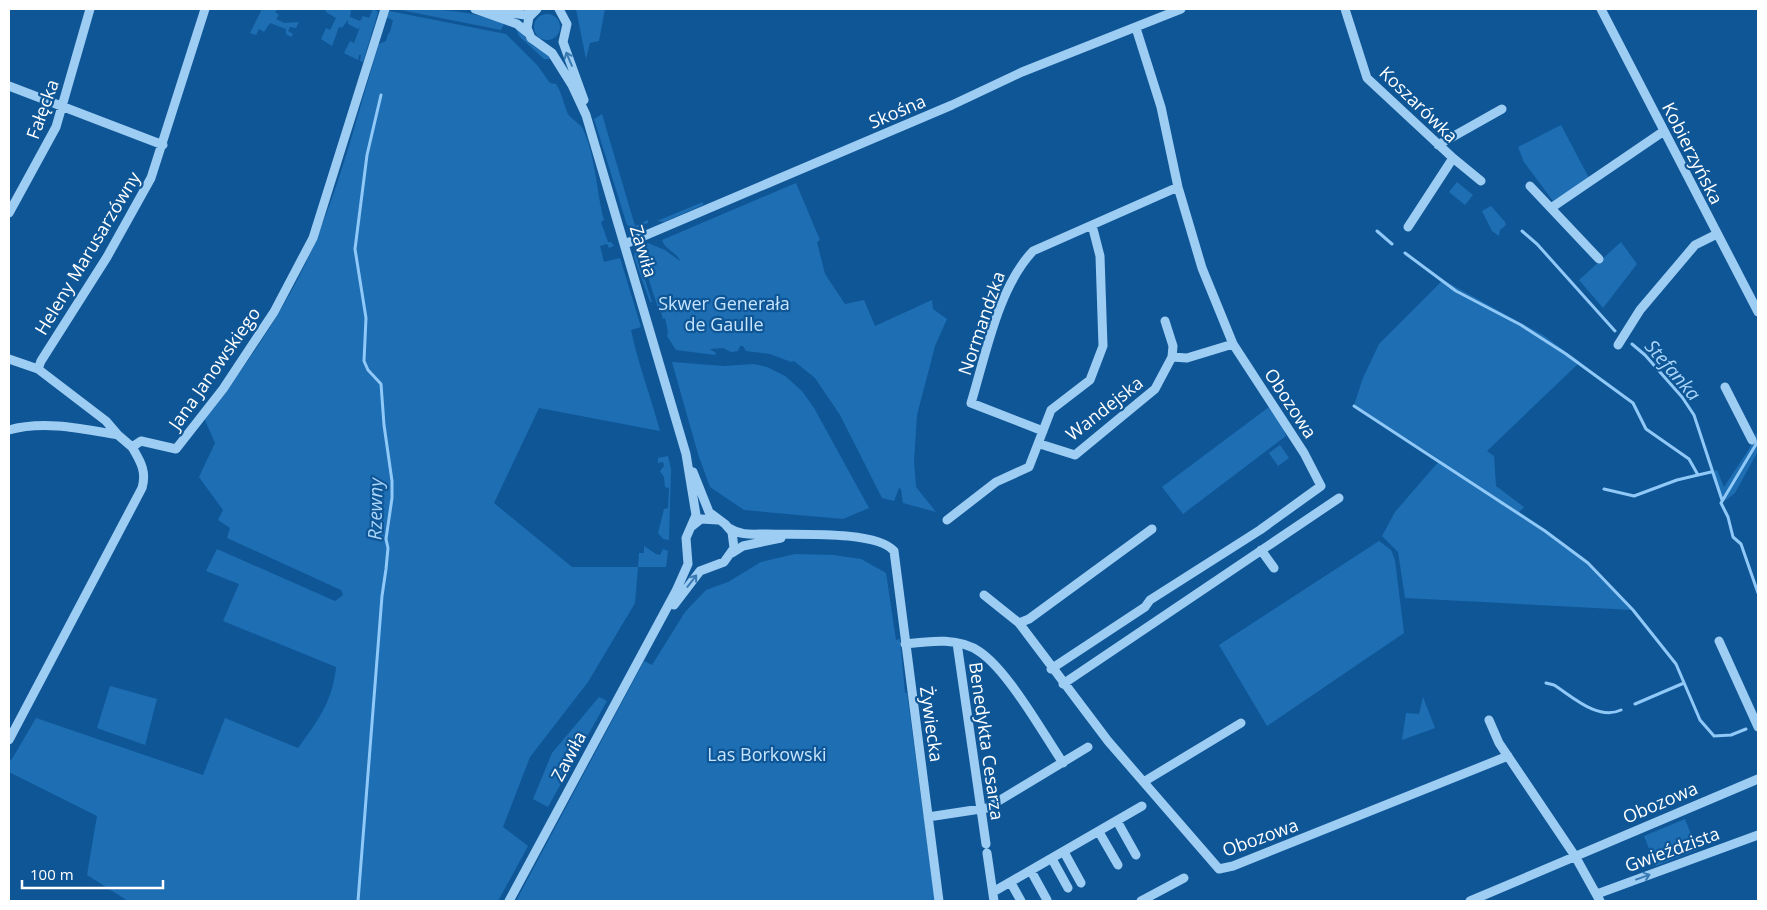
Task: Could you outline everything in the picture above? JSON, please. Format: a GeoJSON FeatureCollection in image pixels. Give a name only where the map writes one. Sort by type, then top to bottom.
{"type":"FeatureCollection","features":[{"type":"Feature","properties":{"kind":"street","name":"Fałęcka"},"geometry":{"type":"LineString","coordinates":[[9,214],[51,139],[63,107],[90,9]]}},
{"type":"Feature","properties":{"kind":"street","name":"Heleny Marusarzówny"},"geometry":{"type":"LineString","coordinates":[[38,369],[144,192],[163,146],[205,9]]}},
{"type":"Feature","properties":{"kind":"street","name":"Jana Janowskiego"},"geometry":{"type":"LineString","coordinates":[[132,446],[141,441],[176,449],[223,389],[274,312],[313,238],[323,211],[385,9]]}},
{"type":"Feature","properties":{"kind":"street"},"geometry":{"type":"LineString","coordinates":[[477,9],[525,15],[535,11]]}},
{"type":"Feature","properties":{"kind":"street","name":"Zawiła"},"geometry":{"type":"LineString","coordinates":[[477,9],[519,25],[534,42],[544,46],[552,53],[566,74],[586,115]]}},
{"type":"Feature","properties":{"kind":"street","name":"Skośna"},"geometry":{"type":"LineString","coordinates":[[625,244],[952,105],[1022,72],[1181,9]]}},
{"type":"Feature","properties":{"kind":"street","name":"Koszarówka"},"geometry":{"type":"LineString","coordinates":[[1345,9],[1367,78],[1452,158],[1480,181]]}},
{"type":"Feature","properties":{"kind":"street","name":"Kobierzyńska"},"geometry":{"type":"LineString","coordinates":[[1601,9],[1758,312]]}},
{"type":"Feature","properties":{"kind":"street","name":"Zawiła"},"geometry":{"type":"LineString","coordinates":[[558,10],[567,24],[564,36],[566,53],[578,82],[586,115],[686,454],[708,510],[729,528]]}},
{"type":"Feature","properties":{"kind":"street"},"geometry":{"type":"LineString","coordinates":[[528,33],[528,22],[535,11]]}},
{"type":"Feature","properties":{"kind":"street","name":"Obozowa"},"geometry":{"type":"LineString","coordinates":[[1051,669],[1145,607],[1150,600],[1260,530],[1321,486],[1304,453],[1233,344],[1202,268],[1178,187],[1161,107],[1136,28]]}},
{"type":"Feature","properties":{"kind":"street"},"geometry":{"type":"LineString","coordinates":[[544,46],[554,45],[564,36]]}},
{"type":"Feature","properties":{"kind":"street"},"geometry":{"type":"LineString","coordinates":[[9,86],[163,146]]}},
{"type":"Feature","properties":{"kind":"street"},"geometry":{"type":"LineString","coordinates":[[1438,145],[1502,110]]}},
{"type":"Feature","properties":{"kind":"street"},"geometry":{"type":"LineString","coordinates":[[1551,208],[1664,131]]}},
{"type":"Feature","properties":{"kind":"street"},"geometry":{"type":"LineString","coordinates":[[1408,226],[1452,158]]}},
{"type":"Feature","properties":{"kind":"street"},"geometry":{"type":"LineString","coordinates":[[1530,186],[1599,259]]}},
{"type":"Feature","properties":{"kind":"street","name":"Normandzka"},"geometry":{"type":"LineString","coordinates":[[1043,432],[971,402],[1003,301],[1019,266],[1034,251],[1178,187]]}},
{"type":"Feature","properties":{"kind":"street"},"geometry":{"type":"LineString","coordinates":[[947,520],[992,486],[1029,467],[1040,444],[1051,410],[1090,380],[1102,346],[1100,256],[1092,225]]}},
{"type":"Feature","properties":{"kind":"street"},"geometry":{"type":"LineString","coordinates":[[1618,345],[1640,310],[1695,245],[1717,234]]}},
{"type":"Feature","properties":{"kind":"street"},"geometry":{"type":"LineString","coordinates":[[1164,321],[1174,346],[1172,357],[1187,358],[1233,344]]}},
{"type":"Feature","properties":{"kind":"street","name":"Wandejska"},"geometry":{"type":"LineString","coordinates":[[1040,444],[1075,455],[1155,389],[1172,357]]}},
{"type":"Feature","properties":{"kind":"street"},"geometry":{"type":"LineString","coordinates":[[9,359],[38,369],[106,420],[118,435],[132,446],[143,468],[145,478],[142,488],[9,740]]}},
{"type":"Feature","properties":{"kind":"street"},"geometry":{"type":"LineString","coordinates":[[1725,386],[1752,440]]}},
{"type":"Feature","properties":{"kind":"street"},"geometry":{"type":"LineString","coordinates":[[9,430],[36,425],[78,428],[118,435]]}},
{"type":"Feature","properties":{"kind":"street","name":"Zawiła"},"geometry":{"type":"LineString","coordinates":[[509,901],[687,568],[686,538],[696,509],[686,454]]}},
{"type":"Feature","properties":{"kind":"street"},"geometry":{"type":"LineString","coordinates":[[1063,684],[1339,498]]}},
{"type":"Feature","properties":{"kind":"street"},"geometry":{"type":"LineString","coordinates":[[691,527],[708,518],[720,520]]}},
{"type":"Feature","properties":{"kind":"street"},"geometry":{"type":"LineString","coordinates":[[729,528],[742,534],[796,535]]}},
{"type":"Feature","properties":{"kind":"street"},"geometry":{"type":"LineString","coordinates":[[729,528],[734,538],[732,554]]}},
{"type":"Feature","properties":{"kind":"street"},"geometry":{"type":"LineString","coordinates":[[1019,623],[1029,619],[1152,529]]}},
{"type":"Feature","properties":{"kind":"street","name":"Zawiła"},"geometry":{"type":"LineString","coordinates":[[657,627],[700,571],[720,565],[743,546],[796,535]]}},
{"type":"Feature","properties":{"kind":"street","name":"Żywiecka"},"geometry":{"type":"LineString","coordinates":[[796,535],[833,535],[869,540],[881,542],[894,551],[940,901]]}},
{"type":"Feature","properties":{"kind":"street"},"geometry":{"type":"LineString","coordinates":[[1261,550],[1274,568]]}},
{"type":"Feature","properties":{"kind":"street"},"geometry":{"type":"LineString","coordinates":[[688,554],[699,564],[709,567]]}},
{"type":"Feature","properties":{"kind":"street","name":"Obozowa"},"geometry":{"type":"LineString","coordinates":[[984,594],[1019,623],[1051,669],[1108,741],[1145,781],[1219,869],[1233,866],[1508,756]]}},
{"type":"Feature","properties":{"kind":"street"},"geometry":{"type":"LineString","coordinates":[[906,644],[936,640],[957,643],[980,651],[1002,674],[1063,762]]}},
{"type":"Feature","properties":{"kind":"street"},"geometry":{"type":"LineString","coordinates":[[1719,641],[1758,727]]}},
{"type":"Feature","properties":{"kind":"street","name":"Benedykta Cesarza"},"geometry":{"type":"LineString","coordinates":[[957,643],[993,897]]}},
{"type":"Feature","properties":{"kind":"street"},"geometry":{"type":"LineString","coordinates":[[1489,720],[1508,756],[1574,856],[1598,898]]}},
{"type":"Feature","properties":{"kind":"street"},"geometry":{"type":"LineString","coordinates":[[1145,781],[1241,723]]}},
{"type":"Feature","properties":{"kind":"street"},"geometry":{"type":"LineString","coordinates":[[928,818],[987,808],[1088,748]]}},
{"type":"Feature","properties":{"kind":"street","name":"Obozowa"},"geometry":{"type":"LineString","coordinates":[[1470,901],[1758,779]]}},
{"type":"Feature","properties":{"kind":"street"},"geometry":{"type":"LineString","coordinates":[[993,897],[1011,883],[1142,806]]}},
{"type":"Feature","properties":{"kind":"street"},"geometry":{"type":"LineString","coordinates":[[1118,821],[1136,855]]}},
{"type":"Feature","properties":{"kind":"street"},"geometry":{"type":"LineString","coordinates":[[1099,832],[1118,864]]}},
{"type":"Feature","properties":{"kind":"street","name":"Gwieździsta"},"geometry":{"type":"LineString","coordinates":[[1598,898],[1758,835]]}},
{"type":"Feature","properties":{"kind":"street"},"geometry":{"type":"LineString","coordinates":[[1064,852],[1081,883]]}},
{"type":"Feature","properties":{"kind":"street"},"geometry":{"type":"LineString","coordinates":[[1052,859],[1068,888]]}},
{"type":"Feature","properties":{"kind":"street"},"geometry":{"type":"LineString","coordinates":[[1031,871],[1047,900]]}},
{"type":"Feature","properties":{"kind":"street"},"geometry":{"type":"LineString","coordinates":[[1141,901],[1184,878]]}},
{"type":"Feature","properties":{"kind":"street"},"geometry":{"type":"LineString","coordinates":[[1011,883],[1021,901]]}},
{"type":"Feature","properties":{"kind":"green space"},"geometry":{"type":"Polygon","coordinates":[[[262,9],[277,10],[275,12],[279,15],[276,19],[284,23],[299,22],[296,28],[290,27],[288,31],[293,34],[291,37],[286,34],[286,29],[270,23],[264,32],[259,29],[256,35],[250,33],[262,9]]]}},
{"type":"Feature","properties":{"kind":"green space"},"geometry":{"type":"Polygon","coordinates":[[[325,9],[351,9],[350,17],[360,21],[363,16],[369,18],[373,9],[378,12],[363,62],[360,61],[361,55],[359,55],[358,60],[344,53],[350,41],[354,43],[360,27],[358,29],[348,24],[348,20],[342,28],[339,27],[332,46],[321,39],[326,28],[330,30],[336,18],[326,12],[325,9]]]}},
{"type":"Feature","properties":{"kind":"green space"},"geometry":{"type":"Polygon","coordinates":[[[396,9],[464,13],[478,15],[504,24],[501,30],[396,9]]]}},
{"type":"Feature","properties":{"kind":"green space"},"geometry":{"type":"Polygon","coordinates":[[[576,9],[605,9],[599,41],[590,43],[586,59],[576,9]]]}},
{"type":"Feature","properties":{"kind":"green space"},"geometry":{"type":"Polygon","coordinates":[[[389,11],[506,34],[538,66],[550,83],[556,84],[568,114],[583,129],[593,163],[604,220],[601,222],[608,242],[611,242],[614,246],[609,248],[607,244],[600,246],[604,262],[620,258],[641,327],[631,330],[634,343],[660,431],[539,408],[494,503],[572,567],[638,567],[635,603],[588,682],[530,757],[503,827],[528,846],[498,901],[128,901],[87,875],[97,816],[9,772],[9,761],[36,718],[203,775],[225,718],[298,748],[323,711],[328,701],[336,667],[223,621],[239,584],[206,571],[217,549],[335,601],[343,595],[341,590],[227,538],[230,528],[218,520],[223,510],[199,477],[215,443],[204,418],[235,379],[264,337],[290,294],[312,249],[332,199],[379,44],[386,41],[390,32],[393,20],[385,17],[389,11]]]}},
{"type":"Feature","properties":{"kind":"green space"},"geometry":{"type":"Polygon","coordinates":[[[547,14],[556,18],[560,27],[556,36],[547,40],[538,36],[534,27],[538,18],[547,14]]]}},
{"type":"Feature","properties":{"kind":"green space"},"geometry":{"type":"Polygon","coordinates":[[[515,27],[532,45],[552,59],[544,59],[519,36],[515,27]]]}},
{"type":"Feature","properties":{"kind":"green space"},"geometry":{"type":"Polygon","coordinates":[[[602,114],[635,226],[648,220],[648,223],[634,229],[627,225],[594,119],[602,114]]]}},
{"type":"Feature","properties":{"kind":"green space"},"geometry":{"type":"Polygon","coordinates":[[[1561,125],[1589,178],[1553,201],[1524,162],[1518,147],[1561,125]]]}},
{"type":"Feature","properties":{"kind":"green space"},"geometry":{"type":"Polygon","coordinates":[[[1457,182],[1473,195],[1465,205],[1449,192],[1457,182]]]}},
{"type":"Feature","properties":{"kind":"green space","name":"Skwer Generała de Gaulle"},"geometry":{"type":"Polygon","coordinates":[[[796,183],[820,240],[817,242],[825,274],[845,304],[864,300],[875,326],[932,300],[933,309],[947,319],[935,346],[917,415],[914,461],[916,487],[936,512],[903,503],[901,489],[899,488],[894,501],[882,498],[840,415],[815,378],[794,361],[791,362],[770,354],[746,351],[743,346],[740,346],[738,351],[731,352],[723,348],[710,349],[716,353],[715,355],[676,350],[667,336],[665,318],[663,319],[660,308],[658,308],[639,249],[648,243],[665,250],[680,261],[662,240],[796,183]]]}},
{"type":"Feature","properties":{"kind":"green space"},"geometry":{"type":"Polygon","coordinates":[[[703,202],[703,205],[664,222],[657,221],[703,202]]]}},
{"type":"Feature","properties":{"kind":"green space"},"geometry":{"type":"Polygon","coordinates":[[[1491,206],[1506,225],[1500,230],[1499,236],[1492,231],[1482,211],[1491,206]]]}},
{"type":"Feature","properties":{"kind":"green space"},"geometry":{"type":"Polygon","coordinates":[[[1621,242],[1637,264],[1603,308],[1579,280],[1621,242]]]}},
{"type":"Feature","properties":{"kind":"green space"},"geometry":{"type":"Polygon","coordinates":[[[635,248],[652,302],[650,302],[634,257],[635,248]]]}},
{"type":"Feature","properties":{"kind":"green space"},"geometry":{"type":"Polygon","coordinates":[[[1443,280],[1543,335],[1580,362],[1487,451],[1494,456],[1496,486],[1524,507],[1519,512],[1545,529],[1588,563],[1633,610],[1405,598],[1398,552],[1382,536],[1395,512],[1440,460],[1354,405],[1363,378],[1379,344],[1443,280]]]}},
{"type":"Feature","properties":{"kind":"green space"},"geometry":{"type":"Polygon","coordinates":[[[672,362],[724,366],[754,364],[767,367],[785,376],[802,391],[814,408],[869,508],[843,519],[744,510],[710,487],[698,454],[672,362]]]}},
{"type":"Feature","properties":{"kind":"green space"},"geometry":{"type":"Polygon","coordinates":[[[1269,407],[1283,427],[1286,436],[1183,514],[1162,487],[1269,407]]]}},
{"type":"Feature","properties":{"kind":"green space"},"geometry":{"type":"Polygon","coordinates":[[[1758,430],[1758,451],[1735,493],[1722,503],[1711,473],[1717,470],[1724,487],[1749,449],[1758,430]]]}},
{"type":"Feature","properties":{"kind":"green space"},"geometry":{"type":"Polygon","coordinates":[[[1280,445],[1289,458],[1278,466],[1269,453],[1280,445]]]}},
{"type":"Feature","properties":{"kind":"green space"},"geometry":{"type":"Polygon","coordinates":[[[668,456],[671,469],[669,540],[663,539],[658,533],[664,509],[668,508],[669,488],[665,487],[664,477],[660,471],[664,466],[663,462],[658,463],[658,458],[668,456]]]}},
{"type":"Feature","properties":{"kind":"green space"},"geometry":{"type":"Polygon","coordinates":[[[1379,541],[1391,550],[1395,560],[1404,633],[1267,726],[1219,645],[1379,541]]]}},
{"type":"Feature","properties":{"kind":"green space"},"geometry":{"type":"Polygon","coordinates":[[[644,546],[660,555],[663,549],[668,551],[666,567],[638,567],[639,553],[644,553],[644,546]]]}},
{"type":"Feature","properties":{"kind":"green space","name":"Las Borkowski"},"geometry":{"type":"Polygon","coordinates":[[[795,554],[833,555],[861,559],[886,573],[896,640],[900,639],[905,693],[907,693],[935,901],[516,901],[644,661],[652,665],[685,612],[706,590],[728,582],[761,562],[795,554]]]}},
{"type":"Feature","properties":{"kind":"green space"},"geometry":{"type":"Polygon","coordinates":[[[110,686],[157,699],[145,745],[97,728],[110,686]]]}},
{"type":"Feature","properties":{"kind":"green space"},"geometry":{"type":"Polygon","coordinates":[[[599,697],[607,701],[548,807],[533,799],[552,753],[599,697]]]}},
{"type":"Feature","properties":{"kind":"green space"},"geometry":{"type":"Polygon","coordinates":[[[1423,697],[1435,728],[1402,740],[1406,713],[1419,714],[1423,697]]]}},
{"type":"Feature","properties":{"kind":"green space"},"geometry":{"type":"Polygon","coordinates":[[[1685,819],[1697,850],[1656,866],[1644,836],[1685,819]]]}},
{"type":"Feature","properties":{"kind":"waterway","name":"Rzewny"},"geometry":{"type":"LineString","coordinates":[[358,901],[382,596],[388,548],[386,539],[392,498],[392,481],[384,425],[381,384],[368,370],[364,361],[366,318],[355,249],[367,155],[381,95]]}},
{"type":"Feature","properties":{"kind":"waterway"},"geometry":{"type":"LineString","coordinates":[[1377,231],[1392,244]]}},
{"type":"Feature","properties":{"kind":"waterway"},"geometry":{"type":"LineString","coordinates":[[1522,231],[1537,244],[1615,331]]}},
{"type":"Feature","properties":{"kind":"waterway"},"geometry":{"type":"LineString","coordinates":[[1405,253],[1456,291],[1521,325],[1566,354],[1633,403],[1646,429],[1689,459],[1698,475],[1711,472]]}},
{"type":"Feature","properties":{"kind":"waterway","name":"Stefanka"},"geometry":{"type":"LineString","coordinates":[[1632,344],[1645,355],[1682,397],[1694,415],[1722,500]]}},
{"type":"Feature","properties":{"kind":"waterway"},"geometry":{"type":"LineString","coordinates":[[1354,406],[1545,531],[1588,563],[1633,610],[1676,664],[1700,720],[1714,736],[1731,735],[1746,729]]}},
{"type":"Feature","properties":{"kind":"waterway"},"geometry":{"type":"LineString","coordinates":[[1758,441],[1721,503],[1728,517],[1733,537],[1741,544],[1758,593]]}},
{"type":"Feature","properties":{"kind":"waterway"},"geometry":{"type":"LineString","coordinates":[[1604,489],[1634,496],[1677,480],[1698,475]]}},
{"type":"Feature","properties":{"kind":"waterway"},"geometry":{"type":"LineString","coordinates":[[1546,683],[1554,685],[1577,701],[1595,710],[1612,713],[1621,710]]}},
{"type":"Feature","properties":{"kind":"waterway"},"geometry":{"type":"LineString","coordinates":[[1635,704],[1684,683]]}}]}
